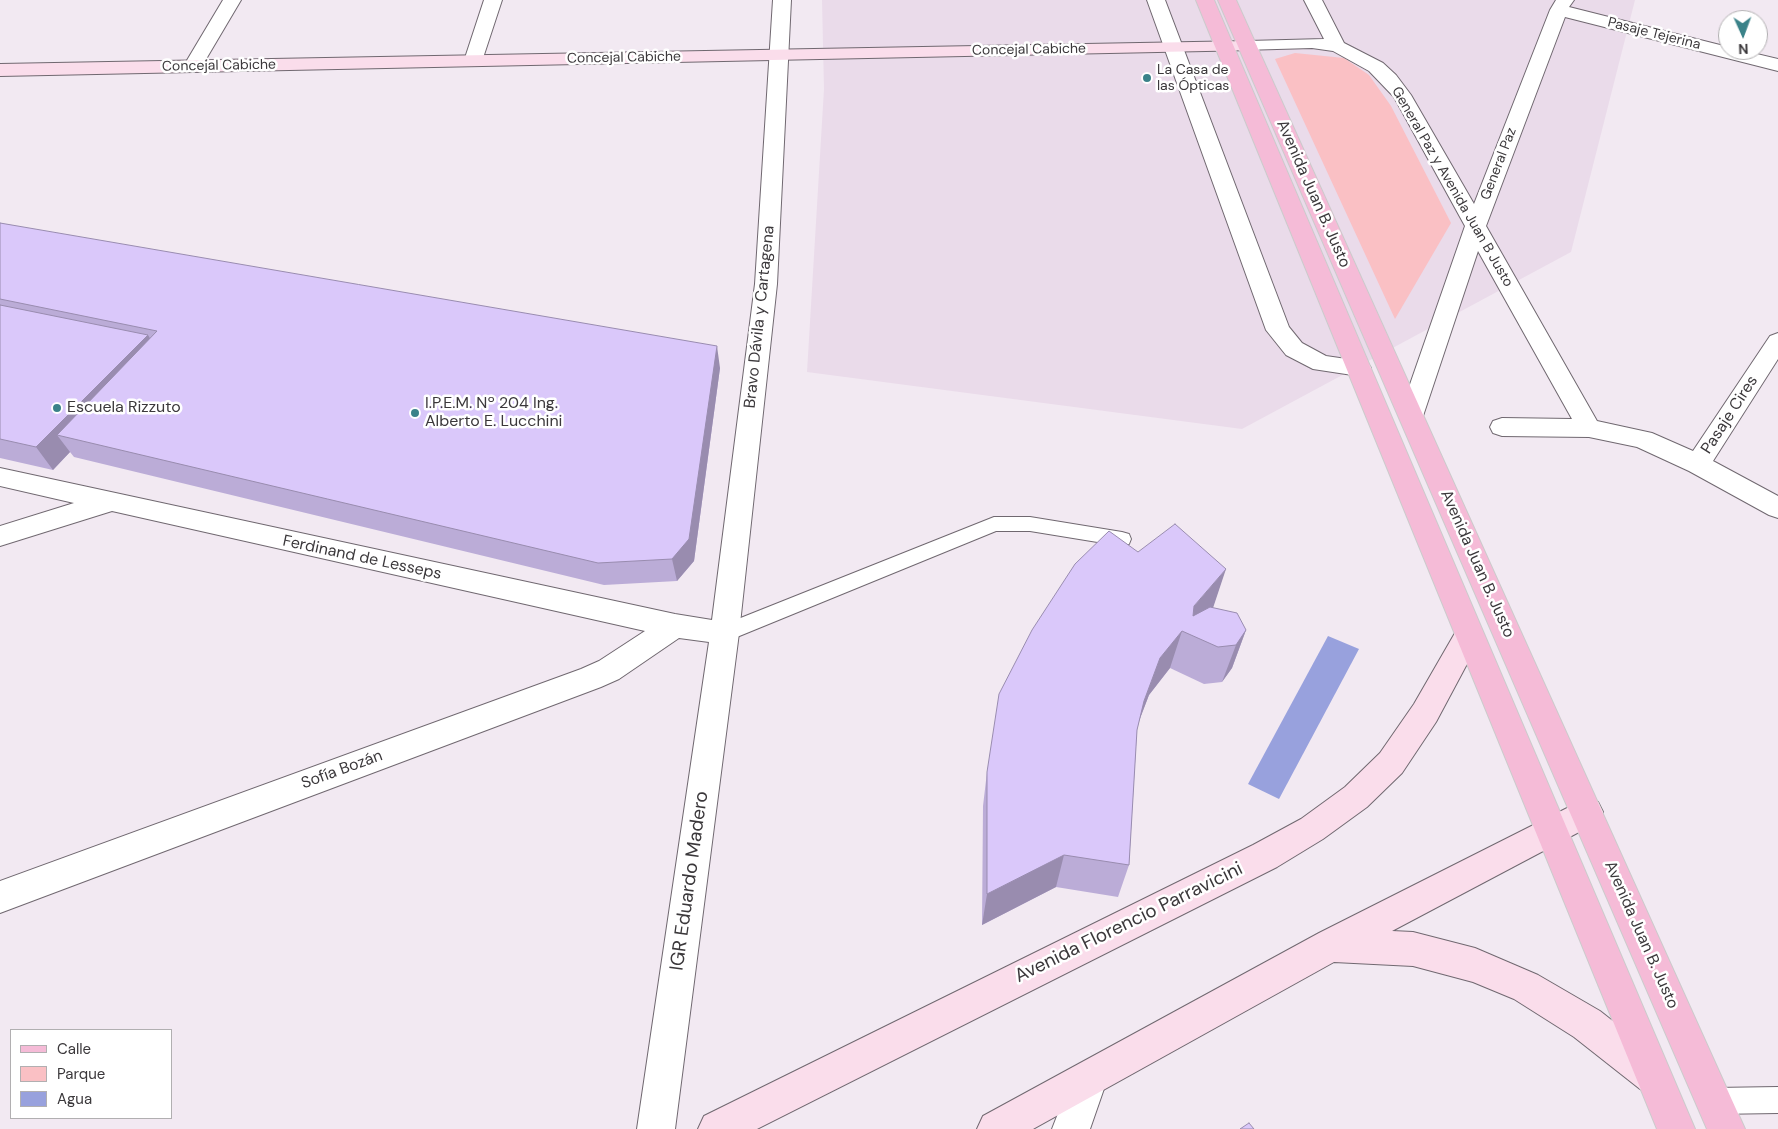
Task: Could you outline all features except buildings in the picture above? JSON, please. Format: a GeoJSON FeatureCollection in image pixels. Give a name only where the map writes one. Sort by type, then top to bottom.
{"type":"FeatureCollection","features":[{"type":"Feature","properties":{"kind":"main road","name":"Avenida Juan B. Justo"},"geometry":{"type":"LineString","coordinates":[[1205,0],[1236,46],[1411,416],[1720,1115]]}},
{"type":"Feature","properties":{"kind":"main road","name":"Avenida Juan B. Justo"},"geometry":{"type":"LineString","coordinates":[[1227,0],[1236,46],[1359,368],[1676,1129]]}},
{"type":"Feature","properties":{"kind":"main road","name":"Concejal Cabiche"},"geometry":{"type":"LineString","coordinates":[[0,70],[1236,46]]}},
{"type":"Feature","properties":{"kind":"main road","name":"Avenida Florencio Parravicini"},"geometry":{"type":"LineString","coordinates":[[717,1129],[1256,860],[1312,829],[1356,797],[1391,763],[1425,713],[1469,634]]}},
{"type":"Feature","properties":{"kind":"main road"},"geometry":{"type":"LineString","coordinates":[[996,1129],[1089,1080],[1331,945],[1587,812]]}},
{"type":"Feature","properties":{"kind":"main road"},"geometry":{"type":"LineString","coordinates":[[1331,945],[1414,949],[1475,965],[1526,987],[1587,1024],[1654,1076]]}},
{"type":"Feature","properties":{"kind":"street"},"geometry":{"type":"LineString","coordinates":[[192,66],[232,0]]}},
{"type":"Feature","properties":{"kind":"street"},"geometry":{"type":"LineString","coordinates":[[473,61],[493,0]]}},
{"type":"Feature","properties":{"kind":"street","name":"Bravo Dávila y Cartagena"},"geometry":{"type":"LineString","coordinates":[[725,633],[766,284],[781,55],[782,0]]}},
{"type":"Feature","properties":{"kind":"street"},"geometry":{"type":"LineString","coordinates":[[1156,0],[1278,330],[1294,349],[1320,364],[1359,368]]}},
{"type":"Feature","properties":{"kind":"street"},"geometry":{"type":"LineString","coordinates":[[1313,0],[1337,46]]}},
{"type":"Feature","properties":{"kind":"street","name":"Pasaje Tejerina"},"geometry":{"type":"LineString","coordinates":[[1562,5],[1778,65]]}},
{"type":"Feature","properties":{"kind":"street","name":"General Paz"},"geometry":{"type":"LineString","coordinates":[[1411,416],[1476,226],[1562,5]]}},
{"type":"Feature","properties":{"kind":"street","name":"General Paz y Avenida Juan B Justo"},"geometry":{"type":"LineString","coordinates":[[1236,46],[1312,43],[1337,46],[1376,67],[1402,94],[1589,428]]}},
{"type":"Feature","properties":{"kind":"street","name":"Pasaje Cires"},"geometry":{"type":"LineString","coordinates":[[1698,464],[1778,341]]}},
{"type":"Feature","properties":{"kind":"street"},"geometry":{"type":"LineString","coordinates":[[1502,427],[1589,428],[1643,439],[1698,464],[1778,508]]}},
{"type":"Feature","properties":{"kind":"street","name":"Ferdinand de Lesseps"},"geometry":{"type":"LineString","coordinates":[[0,477],[675,626],[725,633]]}},
{"type":"Feature","properties":{"kind":"street"},"geometry":{"type":"LineString","coordinates":[[0,536],[109,502]]}},
{"type":"Feature","properties":{"kind":"street","name":"Sofía Bozán"},"geometry":{"type":"LineString","coordinates":[[0,897],[591,678],[609,670],[675,626]]}},
{"type":"Feature","properties":{"kind":"street","name":"IGR Eduardo Madero"},"geometry":{"type":"LineString","coordinates":[[656,1129],[725,633]]}},
{"type":"Feature","properties":{"kind":"street"},"geometry":{"type":"LineString","coordinates":[[1071,1129],[1089,1080]]}},
{"type":"Feature","properties":{"kind":"lane"},"geometry":{"type":"LineString","coordinates":[[725,633],[994,524],[1030,524],[1122,539]]}},
{"type":"Feature","properties":{"kind":"lane"},"geometry":{"type":"LineString","coordinates":[[1720,1115],[1778,1100]]}},
{"type":"Feature","properties":{"kind":"shaded area"},"geometry":{"type":"Polygon","coordinates":[[[822,0],[1635,0],[1571,252],[1242,429],[807,372],[824,89],[822,0]]]}},
{"type":"Feature","properties":{"kind":"green space"},"geometry":{"type":"Polygon","coordinates":[[[1295,53],[1344,58],[1369,75],[1391,106],[1451,223],[1395,319],[1275,59],[1295,53]]]}},
{"type":"Feature","properties":{"kind":"water"},"geometry":{"type":"Polygon","coordinates":[[[1328,636],[1359,649],[1279,799],[1248,784],[1328,636]]]}},
{"type":"Feature","properties":{"kind":"place","name":"La Casa de las Ópticas"},"geometry":{"type":"Point","coordinates":[1147,78]}},
{"type":"Feature","properties":{"kind":"place","name":"Escuela Rizzuto"},"geometry":{"type":"Point","coordinates":[57,408]}},
{"type":"Feature","properties":{"kind":"place","name":"I.P.E.M. Nº 204 Ing. Alberto E. Lucchini"},"geometry":{"type":"Point","coordinates":[415,413]}}]}
